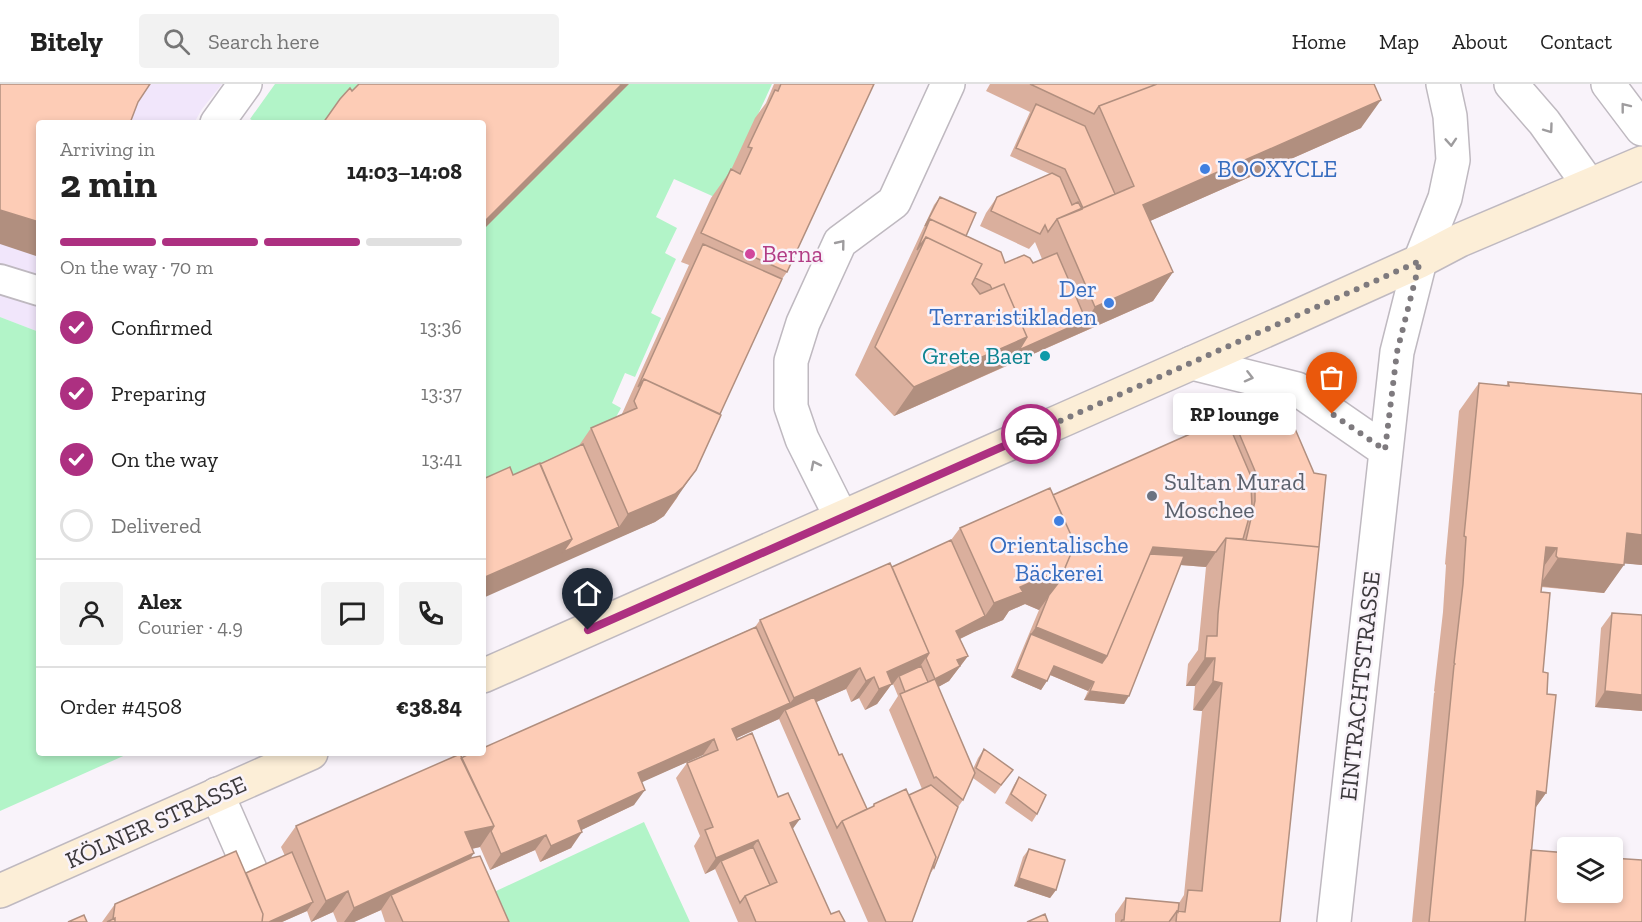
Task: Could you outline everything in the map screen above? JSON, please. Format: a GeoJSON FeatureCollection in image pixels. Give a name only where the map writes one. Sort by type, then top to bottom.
{"type":"FeatureCollection","features":[{"type":"Feature","properties":{"kind":"main road"},"geometry":{"type":"LineString","coordinates":[[486,675],[1192,363],[1420,261],[1460,240],[1642,163]]}},
{"type":"Feature","properties":{"kind":"main road","name":"KÖLNER STRASSE"},"geometry":{"type":"LineString","coordinates":[[0,891],[217,794],[269,762],[298,756]]}},
{"type":"Feature","properties":{"kind":"street"},"geometry":{"type":"LineString","coordinates":[[227,119],[245,84]]}},
{"type":"Feature","properties":{"kind":"street"},"geometry":{"type":"LineString","coordinates":[[841,517],[802,439],[791,407],[791,361],[803,323],[840,242],[894,202],[948,84]]}},
{"type":"Feature","properties":{"kind":"street","name":"EINTRACHTSTRASSE"},"geometry":{"type":"LineString","coordinates":[[1334,922],[1397,352],[1420,261],[1445,198],[1453,160],[1450,116],[1443,84]]}},
{"type":"Feature","properties":{"kind":"street"},"geometry":{"type":"LineString","coordinates":[[1511,84],[1544,122],[1589,185]]}},
{"type":"Feature","properties":{"kind":"street"},"geometry":{"type":"LineString","coordinates":[[1608,84],[1642,129]]}},
{"type":"Feature","properties":{"kind":"street"},"geometry":{"type":"LineString","coordinates":[[1192,363],[1297,389],[1385,450]]}},
{"type":"Feature","properties":{"kind":"street"},"geometry":{"type":"LineString","coordinates":[[217,794],[253,876]]}},
{"type":"Feature","properties":{"kind":"lane"},"geometry":{"type":"LineString","coordinates":[[0,279],[36,290]]}},
{"type":"Feature","properties":{"kind":"shaded area"},"geometry":{"type":"Polygon","coordinates":[[[0,84],[222,84],[196,120],[36,120],[36,331],[0,317],[0,84]]]}},
{"type":"Feature","properties":{"kind":"green space"},"geometry":{"type":"Polygon","coordinates":[[[275,84],[772,84],[719,199],[674,179],[656,217],[677,228],[665,253],[676,259],[651,313],[661,318],[635,377],[625,373],[612,403],[621,408],[610,428],[614,437],[486,499],[486,120],[250,119],[275,84]]]}},
{"type":"Feature","properties":{"kind":"green space"},"geometry":{"type":"Polygon","coordinates":[[[0,317],[36,331],[36,756],[123,756],[0,811],[0,317]]]}},
{"type":"Feature","properties":{"kind":"green space"},"geometry":{"type":"Polygon","coordinates":[[[644,822],[690,922],[508,922],[494,892],[644,822]]]}},
{"type":"Feature","properties":{"kind":"building"},"geometry":{"type":"Polygon","coordinates":[[[0,84],[150,84],[138,102],[131,120],[36,120],[36,221],[0,210],[0,84]]]}},
{"type":"Feature","properties":{"kind":"building"},"geometry":{"type":"Polygon","coordinates":[[[359,84],[622,84],[486,220],[486,120],[325,120],[350,88],[352,91],[359,84]]]}},
{"type":"Feature","properties":{"kind":"building"},"geometry":{"type":"Polygon","coordinates":[[[781,84],[874,84],[787,272],[701,233],[731,169],[740,174],[752,148],[748,147],[775,90],[778,91],[781,84]]]}},
{"type":"Feature","properties":{"kind":"building"},"geometry":{"type":"Polygon","coordinates":[[[1030,84],[1157,84],[1099,106],[1094,114],[1030,84]]]}},
{"type":"Feature","properties":{"kind":"building"},"geometry":{"type":"Polygon","coordinates":[[[1157,84],[1374,84],[1381,100],[1143,205],[1173,272],[1095,307],[1057,219],[1134,186],[1099,106],[1157,84]]]}},
{"type":"Feature","properties":{"kind":"building"},"geometry":{"type":"Polygon","coordinates":[[[1036,104],[1085,126],[1115,194],[1083,208],[1065,169],[1016,148],[1036,104]]]}},
{"type":"Feature","properties":{"kind":"building"},"geometry":{"type":"Polygon","coordinates":[[[1052,173],[1060,177],[1072,205],[1078,202],[1082,209],[1057,219],[1048,232],[1045,225],[1040,234],[991,211],[997,197],[1052,173]]]}},
{"type":"Feature","properties":{"kind":"building"},"geometry":{"type":"Polygon","coordinates":[[[940,197],[976,213],[966,236],[930,219],[925,226],[940,197]]]}},
{"type":"Feature","properties":{"kind":"building"},"geometry":{"type":"Polygon","coordinates":[[[930,219],[1001,252],[1005,263],[1024,255],[1033,263],[1057,253],[1086,320],[1019,350],[1027,337],[1004,284],[992,289],[990,285],[975,278],[982,264],[926,237],[917,250],[930,219]]]}},
{"type":"Feature","properties":{"kind":"building"},"geometry":{"type":"Polygon","coordinates":[[[926,237],[982,264],[972,284],[980,294],[1004,284],[1027,337],[914,387],[875,347],[926,237]]]}},
{"type":"Feature","properties":{"kind":"building"},"geometry":{"type":"Polygon","coordinates":[[[703,244],[782,279],[720,414],[644,379],[638,387],[703,244]]]}},
{"type":"Feature","properties":{"kind":"building"},"geometry":{"type":"Polygon","coordinates":[[[644,379],[721,415],[696,470],[683,487],[675,494],[628,514],[591,428],[637,408],[634,401],[644,379]]]}},
{"type":"Feature","properties":{"kind":"building"},"geometry":{"type":"Polygon","coordinates":[[[1508,382],[1642,394],[1642,535],[1627,533],[1624,565],[1558,558],[1557,548],[1546,547],[1541,592],[1550,593],[1543,672],[1548,673],[1547,694],[1556,695],[1546,793],[1537,791],[1525,922],[1429,922],[1463,584],[1466,537],[1464,536],[1479,383],[1509,386],[1508,382]]]}},
{"type":"Feature","properties":{"kind":"building"},"geometry":{"type":"Polygon","coordinates":[[[1272,410],[1290,417],[1314,473],[1326,475],[1319,547],[1246,540],[1255,501],[1255,479],[1258,478],[1236,426],[1272,410]]]}},
{"type":"Feature","properties":{"kind":"building"},"geometry":{"type":"Polygon","coordinates":[[[1226,418],[1253,481],[1251,485],[1252,507],[1243,539],[1226,538],[1216,552],[1153,547],[1107,656],[1036,627],[1049,595],[1059,582],[1075,544],[1053,495],[1226,418]]]}},
{"type":"Feature","properties":{"kind":"building"},"geometry":{"type":"Polygon","coordinates":[[[583,444],[619,527],[563,552],[572,539],[540,464],[583,444]]]}},
{"type":"Feature","properties":{"kind":"building"},"geometry":{"type":"Polygon","coordinates":[[[540,463],[572,539],[486,577],[486,478],[510,467],[513,475],[540,463]]]}},
{"type":"Feature","properties":{"kind":"building"},"geometry":{"type":"Polygon","coordinates":[[[1050,488],[1075,544],[1059,582],[1045,576],[1020,587],[1023,592],[994,603],[960,528],[1050,488]]]}},
{"type":"Feature","properties":{"kind":"building"},"geometry":{"type":"Polygon","coordinates":[[[1226,538],[1319,547],[1280,922],[1176,922],[1177,911],[1185,912],[1188,890],[1202,891],[1222,683],[1213,681],[1215,658],[1205,658],[1207,636],[1217,636],[1226,538]]]}},
{"type":"Feature","properties":{"kind":"building"},"geometry":{"type":"Polygon","coordinates":[[[951,540],[985,616],[956,631],[968,656],[957,660],[960,666],[935,679],[926,658],[929,653],[892,567],[951,540]]]}},
{"type":"Feature","properties":{"kind":"building"},"geometry":{"type":"Polygon","coordinates":[[[1150,554],[1184,556],[1129,696],[1090,691],[1094,682],[1054,666],[1047,681],[1017,669],[1031,634],[1102,663],[1150,554]]]}},
{"type":"Feature","properties":{"kind":"building"},"geometry":{"type":"Polygon","coordinates":[[[890,563],[929,653],[887,672],[892,684],[879,689],[874,677],[866,681],[860,668],[794,698],[760,620],[890,563]]]}},
{"type":"Feature","properties":{"kind":"building"},"geometry":{"type":"Polygon","coordinates":[[[1612,613],[1642,615],[1642,695],[1605,691],[1612,613]]]}},
{"type":"Feature","properties":{"kind":"building"},"geometry":{"type":"Polygon","coordinates":[[[756,627],[790,703],[732,729],[737,740],[752,733],[778,797],[788,793],[800,819],[790,823],[831,914],[839,911],[845,922],[756,922],[745,896],[777,882],[758,840],[716,858],[705,830],[713,827],[687,763],[718,750],[714,739],[638,773],[645,790],[578,821],[582,832],[551,846],[546,835],[501,854],[491,831],[494,826],[461,758],[486,756],[486,747],[756,627]]]}},
{"type":"Feature","properties":{"kind":"building"},"geometry":{"type":"Polygon","coordinates":[[[921,666],[928,682],[905,692],[899,676],[921,666]]]}},
{"type":"Feature","properties":{"kind":"building"},"geometry":{"type":"Polygon","coordinates":[[[935,679],[975,773],[963,800],[936,777],[934,778],[900,694],[935,679]]]}},
{"type":"Feature","properties":{"kind":"building"},"geometry":{"type":"Polygon","coordinates":[[[814,697],[839,755],[842,754],[867,809],[842,821],[837,828],[785,710],[814,697]]]}},
{"type":"Feature","properties":{"kind":"building"},"geometry":{"type":"Polygon","coordinates":[[[984,749],[1013,770],[1001,785],[976,768],[984,749]]]}},
{"type":"Feature","properties":{"kind":"building"},"geometry":{"type":"Polygon","coordinates":[[[455,756],[461,756],[494,826],[465,832],[474,853],[354,908],[348,891],[326,901],[296,826],[455,756]]]}},
{"type":"Feature","properties":{"kind":"building"},"geometry":{"type":"Polygon","coordinates":[[[1019,777],[1046,795],[1037,814],[1011,794],[1019,777]]]}},
{"type":"Feature","properties":{"kind":"building"},"geometry":{"type":"Polygon","coordinates":[[[931,785],[958,807],[934,868],[936,857],[909,795],[931,785]]]}},
{"type":"Feature","properties":{"kind":"building"},"geometry":{"type":"Polygon","coordinates":[[[906,789],[936,857],[912,922],[886,922],[842,821],[906,789]]]}},
{"type":"Feature","properties":{"kind":"building"},"geometry":{"type":"Polygon","coordinates":[[[753,847],[770,885],[745,896],[740,903],[721,861],[753,847]]]}},
{"type":"Feature","properties":{"kind":"building"},"geometry":{"type":"Polygon","coordinates":[[[1029,849],[1065,860],[1056,890],[1019,878],[1029,849]]]}},
{"type":"Feature","properties":{"kind":"building"},"geometry":{"type":"Polygon","coordinates":[[[1531,850],[1557,852],[1557,903],[1623,903],[1623,859],[1642,860],[1642,922],[1525,922],[1531,850]]]}},
{"type":"Feature","properties":{"kind":"building"},"geometry":{"type":"Polygon","coordinates":[[[236,851],[263,914],[262,922],[115,922],[115,918],[113,919],[115,904],[236,851]]]}},
{"type":"Feature","properties":{"kind":"building"},"geometry":{"type":"Polygon","coordinates":[[[292,852],[313,902],[269,922],[262,922],[263,914],[246,873],[292,852]]]}},
{"type":"Feature","properties":{"kind":"building"},"geometry":{"type":"Polygon","coordinates":[[[480,856],[509,922],[403,922],[391,895],[480,856]]]}},
{"type":"Feature","properties":{"kind":"building"},"geometry":{"type":"Polygon","coordinates":[[[1126,898],[1179,903],[1178,912],[1169,922],[1121,922],[1124,920],[1126,898]]]}},
{"type":"Feature","properties":{"kind":"building"},"geometry":{"type":"Polygon","coordinates":[[[1045,914],[1048,922],[1027,922],[1045,914]]]}},
{"type":"Feature","properties":{"kind":"building"},"geometry":{"type":"Polygon","coordinates":[[[84,915],[87,922],[68,922],[84,915]]]}},
{"type":"Feature","properties":{"kind":"way so far"},"geometry":{"type":"LineString","coordinates":[[1031,434],[1420,261],[1397,352],[1385,450],[1332,414]]}},
{"type":"Feature","properties":{"kind":"place","name":"BOOXYCLE"},"geometry":{"type":"Point","coordinates":[1205,169]}},
{"type":"Feature","properties":{"kind":"place","name":"Berna"},"geometry":{"type":"Point","coordinates":[750,254]}},
{"type":"Feature","properties":{"kind":"place","name":"Der Terraristikladen"},"geometry":{"type":"Point","coordinates":[1109,303]}},
{"type":"Feature","properties":{"kind":"place","name":"Grete Baer"},"geometry":{"type":"Point","coordinates":[1045,356]}},
{"type":"Feature","properties":{"kind":"place","name":"RP lounge"},"geometry":{"type":"Point","coordinates":[1332,414]}},
{"type":"Feature","properties":{"kind":"place","name":"Sultan Murad Moschee"},"geometry":{"type":"Point","coordinates":[1152,496]}},
{"type":"Feature","properties":{"kind":"place","name":"Orientalische Bäckerei"},"geometry":{"type":"Point","coordinates":[1059,521]}},
{"type":"Feature","properties":{"kind":"route"},"geometry":{"type":"LineString","coordinates":[[588,630],[1031,434]]}}]}
